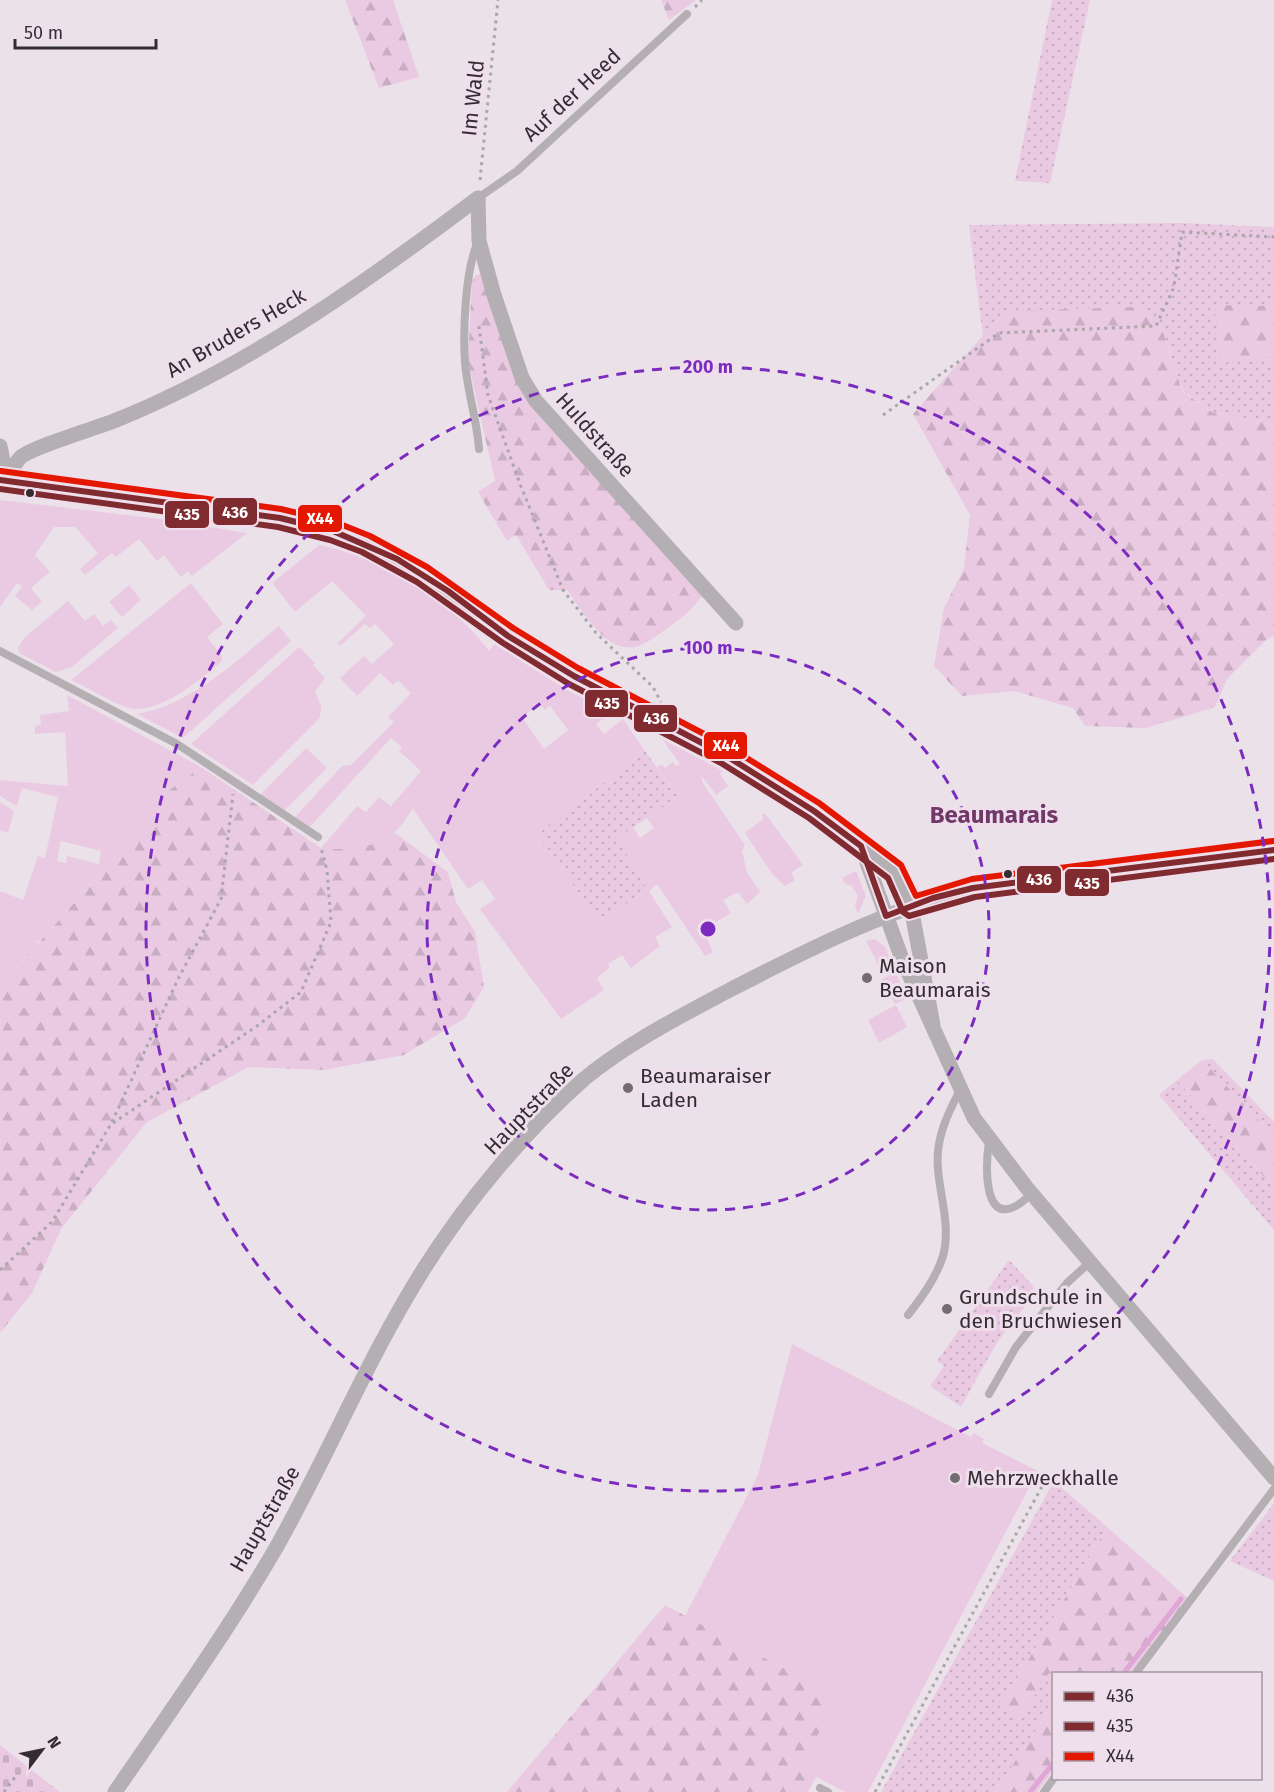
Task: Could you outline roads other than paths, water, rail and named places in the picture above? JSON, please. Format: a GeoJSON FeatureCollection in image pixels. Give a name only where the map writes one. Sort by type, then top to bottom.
{"type":"FeatureCollection","features":[{"type":"Feature","properties":{"kind":"street","name":"Huldstraße"},"geometry":{"type":"LineString","coordinates":[[478,198],[479,241],[510,347],[522,378],[536,401],[736,623]]}},
{"type":"Feature","properties":{"kind":"street","name":"An Bruders Heck"},"geometry":{"type":"LineString","coordinates":[[3,480],[21,456],[140,411],[228,366],[282,334],[414,246],[478,198]]}},
{"type":"Feature","properties":{"kind":"street"},"geometry":{"type":"LineString","coordinates":[[0,446],[3,480],[280,518],[333,531],[397,559],[448,591],[508,636],[574,676],[667,724],[773,784],[895,872],[911,907],[933,1025]]}},
{"type":"Feature","properties":{"kind":"street"},"geometry":{"type":"LineString","coordinates":[[861,846],[886,916],[960,1090],[989,1140],[1274,1478]]}},
{"type":"Feature","properties":{"kind":"street","name":"Hauptstraße"},"geometry":{"type":"LineString","coordinates":[[115,1792],[274,1550],[392,1323],[425,1267],[456,1222],[515,1150],[578,1086],[616,1056],[696,1008],[781,964],[911,907],[973,888],[1274,850]]}},
{"type":"Feature","properties":{"kind":"lane","name":"Auf der Heed"},"geometry":{"type":"LineString","coordinates":[[478,198],[517,171],[687,14]]}},
{"type":"Feature","properties":{"kind":"lane","name":"Huldstraße"},"geometry":{"type":"LineString","coordinates":[[479,241],[472,256],[470,271],[465,362],[479,449]]}},
{"type":"Feature","properties":{"kind":"lane"},"geometry":{"type":"LineString","coordinates":[[0,651],[177,744],[318,837]]}},
{"type":"Feature","properties":{"kind":"lane"},"geometry":{"type":"LineString","coordinates":[[908,1315],[929,1287],[943,1255],[946,1226],[937,1167],[938,1148],[944,1121],[960,1090]]}},
{"type":"Feature","properties":{"kind":"lane"},"geometry":{"type":"LineString","coordinates":[[989,1140],[987,1186],[995,1206],[1002,1210],[1013,1209],[1032,1193]]}},
{"type":"Feature","properties":{"kind":"lane"},"geometry":{"type":"LineString","coordinates":[[989,1394],[1016,1347],[1067,1283],[1091,1261]]}},
{"type":"Feature","properties":{"kind":"lane"},"geometry":{"type":"LineString","coordinates":[[1137,1672],[1273,1494],[1274,1489]]}},
{"type":"Feature","properties":{"kind":"lane"},"geometry":{"type":"LineString","coordinates":[[1044,1792],[1053,1780]]}},
{"type":"Feature","properties":{"kind":"lane"},"geometry":{"type":"LineString","coordinates":[[820,1788],[828,1792]]}},
{"type":"Feature","properties":{"kind":"waterway"},"geometry":{"type":"LineString","coordinates":[[1125,1672],[1181,1599]]}},
{"type":"Feature","properties":{"kind":"waterway"},"geometry":{"type":"LineString","coordinates":[[1030,1792],[1052,1764]]}},
{"type":"Feature","properties":{"kind":"place","name":"Maison Beaumarais"},"geometry":{"type":"Point","coordinates":[867,978]}},
{"type":"Feature","properties":{"kind":"place","name":"Beaumaraiser Laden"},"geometry":{"type":"Point","coordinates":[628,1088]}},
{"type":"Feature","properties":{"kind":"place","name":"Grundschule in den Bruchwiesen"},"geometry":{"type":"Point","coordinates":[947,1309]}},
{"type":"Feature","properties":{"kind":"place","name":"Mehrzweckhalle"},"geometry":{"type":"Point","coordinates":[955,1478]}},
{"type":"Feature","properties":{"kind":"district","name":"Beaumarais"},"geometry":{"type":"Point","coordinates":[994,815]}}]}
